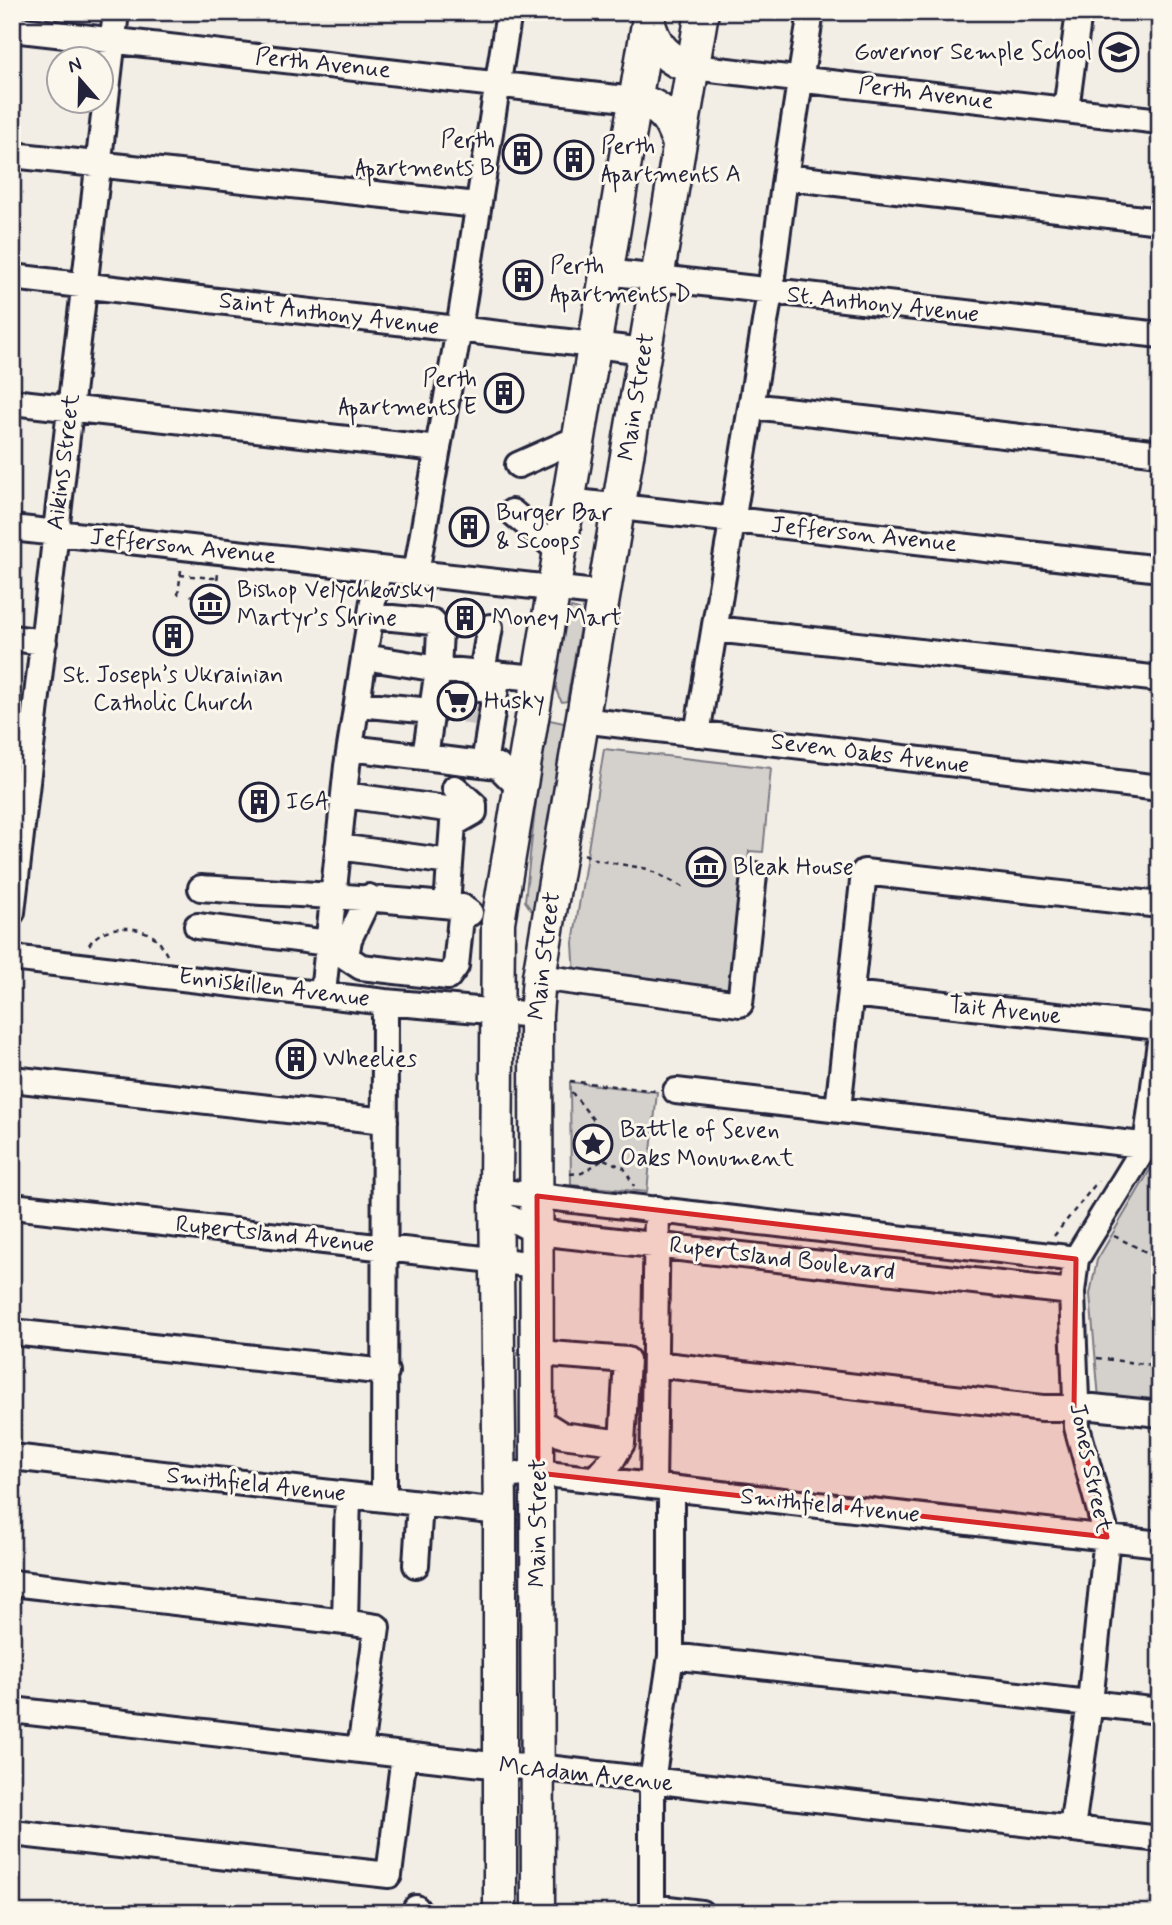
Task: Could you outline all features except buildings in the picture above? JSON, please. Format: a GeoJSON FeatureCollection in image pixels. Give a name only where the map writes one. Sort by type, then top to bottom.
{"type":"FeatureCollection","features":[{"type":"Feature","properties":{"kind":"main road","name":"Main Street"},"geometry":{"type":"LineString","coordinates":[[538,1913],[538,977],[702,12]]}},
{"type":"Feature","properties":{"kind":"main road","name":"Main Street"},"geometry":{"type":"LineString","coordinates":[[500,1913],[500,1476],[496,1201],[498,922],[649,16]]}},
{"type":"Feature","properties":{"kind":"main road"},"geometry":{"type":"LineString","coordinates":[[649,16],[651,35],[659,48],[679,64],[693,67]]}},
{"type":"Feature","properties":{"kind":"main road"},"geometry":{"type":"LineString","coordinates":[[634,100],[649,103],[663,114],[672,124],[679,144]]}},
{"type":"Feature","properties":{"kind":"main road"},"geometry":{"type":"LineString","coordinates":[[505,878],[510,894],[526,915],[541,920],[548,917]]}},
{"type":"Feature","properties":{"kind":"street","name":"Aikins Street"},"geometry":{"type":"LineString","coordinates":[[12,912],[22,744],[44,642],[116,12]]}},
{"type":"Feature","properties":{"kind":"street"},"geometry":{"type":"LineString","coordinates":[[416,573],[459,329],[509,12]]}},
{"type":"Feature","properties":{"kind":"street"},"geometry":{"type":"LineString","coordinates":[[697,734],[771,292],[785,177],[811,12]]}},
{"type":"Feature","properties":{"kind":"street"},"geometry":{"type":"LineString","coordinates":[[1066,110],[1079,12]]}},
{"type":"Feature","properties":{"kind":"street","name":"Perth Avenue"},"geometry":{"type":"LineString","coordinates":[[12,29],[634,100]]}},
{"type":"Feature","properties":{"kind":"street","name":"Perth Avenue"},"geometry":{"type":"LineString","coordinates":[[693,67],[1160,121]]}},
{"type":"Feature","properties":{"kind":"street"},"geometry":{"type":"LineString","coordinates":[[12,155],[477,205]]}},
{"type":"Feature","properties":{"kind":"street"},"geometry":{"type":"LineString","coordinates":[[785,177],[1160,221]]}},
{"type":"Feature","properties":{"kind":"street","name":"St. Anthony Avenue"},"geometry":{"type":"LineString","coordinates":[[606,272],[1160,335]]}},
{"type":"Feature","properties":{"kind":"street","name":"Saint Anthony Avenue"},"geometry":{"type":"LineString","coordinates":[[12,277],[645,351]]}},
{"type":"Feature","properties":{"kind":"street"},"geometry":{"type":"LineString","coordinates":[[12,402],[438,449]]}},
{"type":"Feature","properties":{"kind":"street"},"geometry":{"type":"LineString","coordinates":[[752,406],[1160,453]]}},
{"type":"Feature","properties":{"kind":"street"},"geometry":{"type":"LineString","coordinates":[[518,466],[579,438]]}},
{"type":"Feature","properties":{"kind":"street","name":"Jefferson Avenue"},"geometry":{"type":"LineString","coordinates":[[568,500],[1160,569]]}},
{"type":"Feature","properties":{"kind":"street"},"geometry":{"type":"LineString","coordinates":[[512,512],[559,551]]}},
{"type":"Feature","properties":{"kind":"street","name":"Jefferson Avenue"},"geometry":{"type":"LineString","coordinates":[[12,528],[605,594]]}},
{"type":"Feature","properties":{"kind":"street"},"geometry":{"type":"LineString","coordinates":[[323,993],[350,748],[378,569]]}},
{"type":"Feature","properties":{"kind":"street"},"geometry":{"type":"LineString","coordinates":[[372,616],[432,622],[440,631],[438,669],[425,757]]}},
{"type":"Feature","properties":{"kind":"street"},"geometry":{"type":"LineString","coordinates":[[369,897],[349,939],[346,957],[362,967],[448,977],[456,966],[460,908],[450,862],[454,807],[470,763],[486,679],[490,627]]}},
{"type":"Feature","properties":{"kind":"street"},"geometry":{"type":"LineString","coordinates":[[715,628],[1160,679]]}},
{"type":"Feature","properties":{"kind":"street"},"geometry":{"type":"LineString","coordinates":[[12,638],[44,642]]}},
{"type":"Feature","properties":{"kind":"street"},"geometry":{"type":"LineString","coordinates":[[364,657],[486,679],[538,678]]}},
{"type":"Feature","properties":{"kind":"street"},"geometry":{"type":"LineString","coordinates":[[358,704],[431,711]]}},
{"type":"Feature","properties":{"kind":"street","name":"Seven Oaks Avenue"},"geometry":{"type":"LineString","coordinates":[[581,720],[1160,788]]}},
{"type":"Feature","properties":{"kind":"street"},"geometry":{"type":"LineString","coordinates":[[470,763],[474,725]]}},
{"type":"Feature","properties":{"kind":"street"},"geometry":{"type":"LineString","coordinates":[[350,748],[498,766],[520,788]]}},
{"type":"Feature","properties":{"kind":"street"},"geometry":{"type":"LineString","coordinates":[[344,795],[454,807]]}},
{"type":"Feature","properties":{"kind":"street"},"geometry":{"type":"LineString","coordinates":[[338,847],[450,862]]}},
{"type":"Feature","properties":{"kind":"street"},"geometry":{"type":"LineString","coordinates":[[838,1109],[864,872],[1160,905]]}},
{"type":"Feature","properties":{"kind":"street"},"geometry":{"type":"LineString","coordinates":[[538,977],[740,1004],[754,875]]}},
{"type":"Feature","properties":{"kind":"street"},"geometry":{"type":"LineString","coordinates":[[201,888],[333,898],[369,897],[460,908]]}},
{"type":"Feature","properties":{"kind":"street"},"geometry":{"type":"LineString","coordinates":[[197,926],[328,943]]}},
{"type":"Feature","properties":{"kind":"street","name":"Enniskillen Avenue"},"geometry":{"type":"LineString","coordinates":[[12,958],[385,1002],[536,1015]]}},
{"type":"Feature","properties":{"kind":"street","name":"Tait Avenue"},"geometry":{"type":"LineString","coordinates":[[851,994],[1160,1027]]}},
{"type":"Feature","properties":{"kind":"street"},"geometry":{"type":"LineString","coordinates":[[384,1499],[385,1002]]}},
{"type":"Feature","properties":{"kind":"street","name":"Jones Street"},"geometry":{"type":"LineString","coordinates":[[1072,1829],[1090,1703],[1107,1537],[1074,1408],[1072,1292],[1081,1251],[1153,1146],[1160,1042]]}},
{"type":"Feature","properties":{"kind":"street"},"geometry":{"type":"LineString","coordinates":[[12,1079],[385,1121]]}},
{"type":"Feature","properties":{"kind":"street"},"geometry":{"type":"LineString","coordinates":[[676,1091],[1153,1146]]}},
{"type":"Feature","properties":{"kind":"street","name":"Rupertsland Boulevard"},"geometry":{"type":"LineString","coordinates":[[496,1201],[537,1196],[1081,1251]]}},
{"type":"Feature","properties":{"kind":"street","name":"Rupertsland Boulevard"},"geometry":{"type":"LineString","coordinates":[[496,1201],[537,1231],[1072,1292]]}},
{"type":"Feature","properties":{"kind":"street","name":"Rupertsland Avenue"},"geometry":{"type":"LineString","coordinates":[[12,1206],[537,1265]]}},
{"type":"Feature","properties":{"kind":"street"},"geometry":{"type":"LineString","coordinates":[[657,1209],[655,1364],[671,1656],[652,1781],[652,1910],[701,1913]]}},
{"type":"Feature","properties":{"kind":"street"},"geometry":{"type":"LineString","coordinates":[[12,1332],[386,1372]]}},
{"type":"Feature","properties":{"kind":"street"},"geometry":{"type":"LineString","coordinates":[[538,1353],[627,1360],[622,1443],[612,1461],[595,1479]]}},
{"type":"Feature","properties":{"kind":"street"},"geometry":{"type":"LineString","coordinates":[[655,1364],[1043,1408],[1093,1407],[1160,1414]]}},
{"type":"Feature","properties":{"kind":"street"},"geometry":{"type":"LineString","coordinates":[[538,1420],[562,1435],[622,1443]]}},
{"type":"Feature","properties":{"kind":"street","name":"Smithfield Avenue"},"geometry":{"type":"LineString","coordinates":[[12,1457],[500,1513]]}},
{"type":"Feature","properties":{"kind":"street","name":"Smithfield Avenue"},"geometry":{"type":"LineString","coordinates":[[500,1476],[538,1472],[1160,1544]]}},
{"type":"Feature","properties":{"kind":"street"},"geometry":{"type":"LineString","coordinates":[[345,1622],[348,1495]]}},
{"type":"Feature","properties":{"kind":"street"},"geometry":{"type":"LineString","coordinates":[[415,1565],[420,1503]]}},
{"type":"Feature","properties":{"kind":"street"},"geometry":{"type":"LineString","coordinates":[[12,1583],[377,1628],[360,1750]]}},
{"type":"Feature","properties":{"kind":"street"},"geometry":{"type":"LineString","coordinates":[[671,1656],[1160,1711]]}},
{"type":"Feature","properties":{"kind":"street","name":"McAdam Avenue"},"geometry":{"type":"LineString","coordinates":[[12,1710],[1160,1839]]}},
{"type":"Feature","properties":{"kind":"street"},"geometry":{"type":"LineString","coordinates":[[12,1833],[389,1875],[404,1755]]}},
{"type":"Feature","properties":{"kind":"path"},"geometry":{"type":"LineString","coordinates":[[177,595],[181,572],[214,579],[212,597],[187,595]]}},
{"type":"Feature","properties":{"kind":"path"},"geometry":{"type":"LineString","coordinates":[[215,599],[218,573]]}},
{"type":"Feature","properties":{"kind":"path"},"geometry":{"type":"LineString","coordinates":[[584,854],[596,860],[648,869],[685,888]]}},
{"type":"Feature","properties":{"kind":"path"},"geometry":{"type":"LineString","coordinates":[[87,948],[102,932],[116,928],[140,930],[153,936],[168,957]]}},
{"type":"Feature","properties":{"kind":"path"},"geometry":{"type":"LineString","coordinates":[[570,1081],[673,1093],[676,1091]]}},
{"type":"Feature","properties":{"kind":"path"},"geometry":{"type":"LineString","coordinates":[[570,1090],[599,1127],[604,1159]]}},
{"type":"Feature","properties":{"kind":"path"},"geometry":{"type":"LineString","coordinates":[[570,1174],[582,1173],[604,1159]]}},
{"type":"Feature","properties":{"kind":"path"},"geometry":{"type":"LineString","coordinates":[[604,1159],[616,1163],[628,1173],[637,1194]]}},
{"type":"Feature","properties":{"kind":"path"},"geometry":{"type":"LineString","coordinates":[[1048,1238],[1053,1236],[1105,1172]]}},
{"type":"Feature","properties":{"kind":"path"},"geometry":{"type":"LineString","coordinates":[[1081,1251],[1098,1230],[1160,1259]]}},
{"type":"Feature","properties":{"kind":"path"},"geometry":{"type":"LineString","coordinates":[[1093,1358],[1160,1366]]}},
{"type":"Feature","properties":{"kind":"highlighted area"},"geometry":{"type":"Polygon","coordinates":[[[537,1196],[1076,1259],[1074,1408],[1107,1537],[538,1473],[537,1196]]]}},
{"type":"Feature","properties":{"kind":"shaded area"},"geometry":{"type":"Polygon","coordinates":[[[571,608],[579,610],[581,621],[567,701],[562,702],[555,683],[556,660],[565,614],[571,608]]]}},
{"type":"Feature","properties":{"kind":"shaded area"},"geometry":{"type":"Polygon","coordinates":[[[545,719],[564,723],[564,742],[538,912],[531,910],[525,901],[545,719]]]}},
{"type":"Feature","properties":{"kind":"shaded area","name":"Bleak House"},"geometry":{"type":"Polygon","coordinates":[[[604,749],[771,768],[763,852],[749,851],[741,973],[732,989],[723,994],[575,978],[573,943],[604,749]]]}},
{"type":"Feature","properties":{"kind":"shaded area"},"geometry":{"type":"Polygon","coordinates":[[[570,1082],[657,1092],[647,1192],[571,1185],[570,1082]]]}},
{"type":"Feature","properties":{"kind":"shaded area"},"geometry":{"type":"Polygon","coordinates":[[[1156,1160],[1160,1161],[1160,1406],[1099,1399],[1090,1294],[1097,1260],[1156,1160]]]}},
{"type":"Feature","properties":{"kind":"tunnel"},"geometry":{"type":"LineString","coordinates":[[474,725],[479,691]]}},
{"type":"Feature","properties":{"kind":"place","name":"Governor Semple School"},"geometry":{"type":"Point","coordinates":[1119,52]}},
{"type":"Feature","properties":{"kind":"place","name":"Perth Apartments B"},"geometry":{"type":"Point","coordinates":[522,154]}},
{"type":"Feature","properties":{"kind":"place","name":"Perth Apartments A"},"geometry":{"type":"Point","coordinates":[574,160]}},
{"type":"Feature","properties":{"kind":"place","name":"Perth Apartments D"},"geometry":{"type":"Point","coordinates":[523,280]}},
{"type":"Feature","properties":{"kind":"place","name":"Perth Apartments E"},"geometry":{"type":"Point","coordinates":[504,393]}},
{"type":"Feature","properties":{"kind":"place","name":"Burger Bar & Scoops"},"geometry":{"type":"Point","coordinates":[469,527]}},
{"type":"Feature","properties":{"kind":"place","name":"Bishop Velychkovsky Martyr’s Shrine"},"geometry":{"type":"Point","coordinates":[210,604]}},
{"type":"Feature","properties":{"kind":"place","name":"Money Mart"},"geometry":{"type":"Point","coordinates":[465,618]}},
{"type":"Feature","properties":{"kind":"place","name":"St. Joseph’s Ukrainian Catholic Church"},"geometry":{"type":"Point","coordinates":[173,636]}},
{"type":"Feature","properties":{"kind":"place","name":"Husky"},"geometry":{"type":"Point","coordinates":[457,701]}},
{"type":"Feature","properties":{"kind":"place","name":"IGA"},"geometry":{"type":"Point","coordinates":[259,802]}},
{"type":"Feature","properties":{"kind":"place","name":"Bleak House"},"geometry":{"type":"Point","coordinates":[706,867]}},
{"type":"Feature","properties":{"kind":"place","name":"Wheelies"},"geometry":{"type":"Point","coordinates":[296,1059]}},
{"type":"Feature","properties":{"kind":"place","name":"Battle of Seven Oaks Monument"},"geometry":{"type":"Point","coordinates":[593,1144]}}]}
